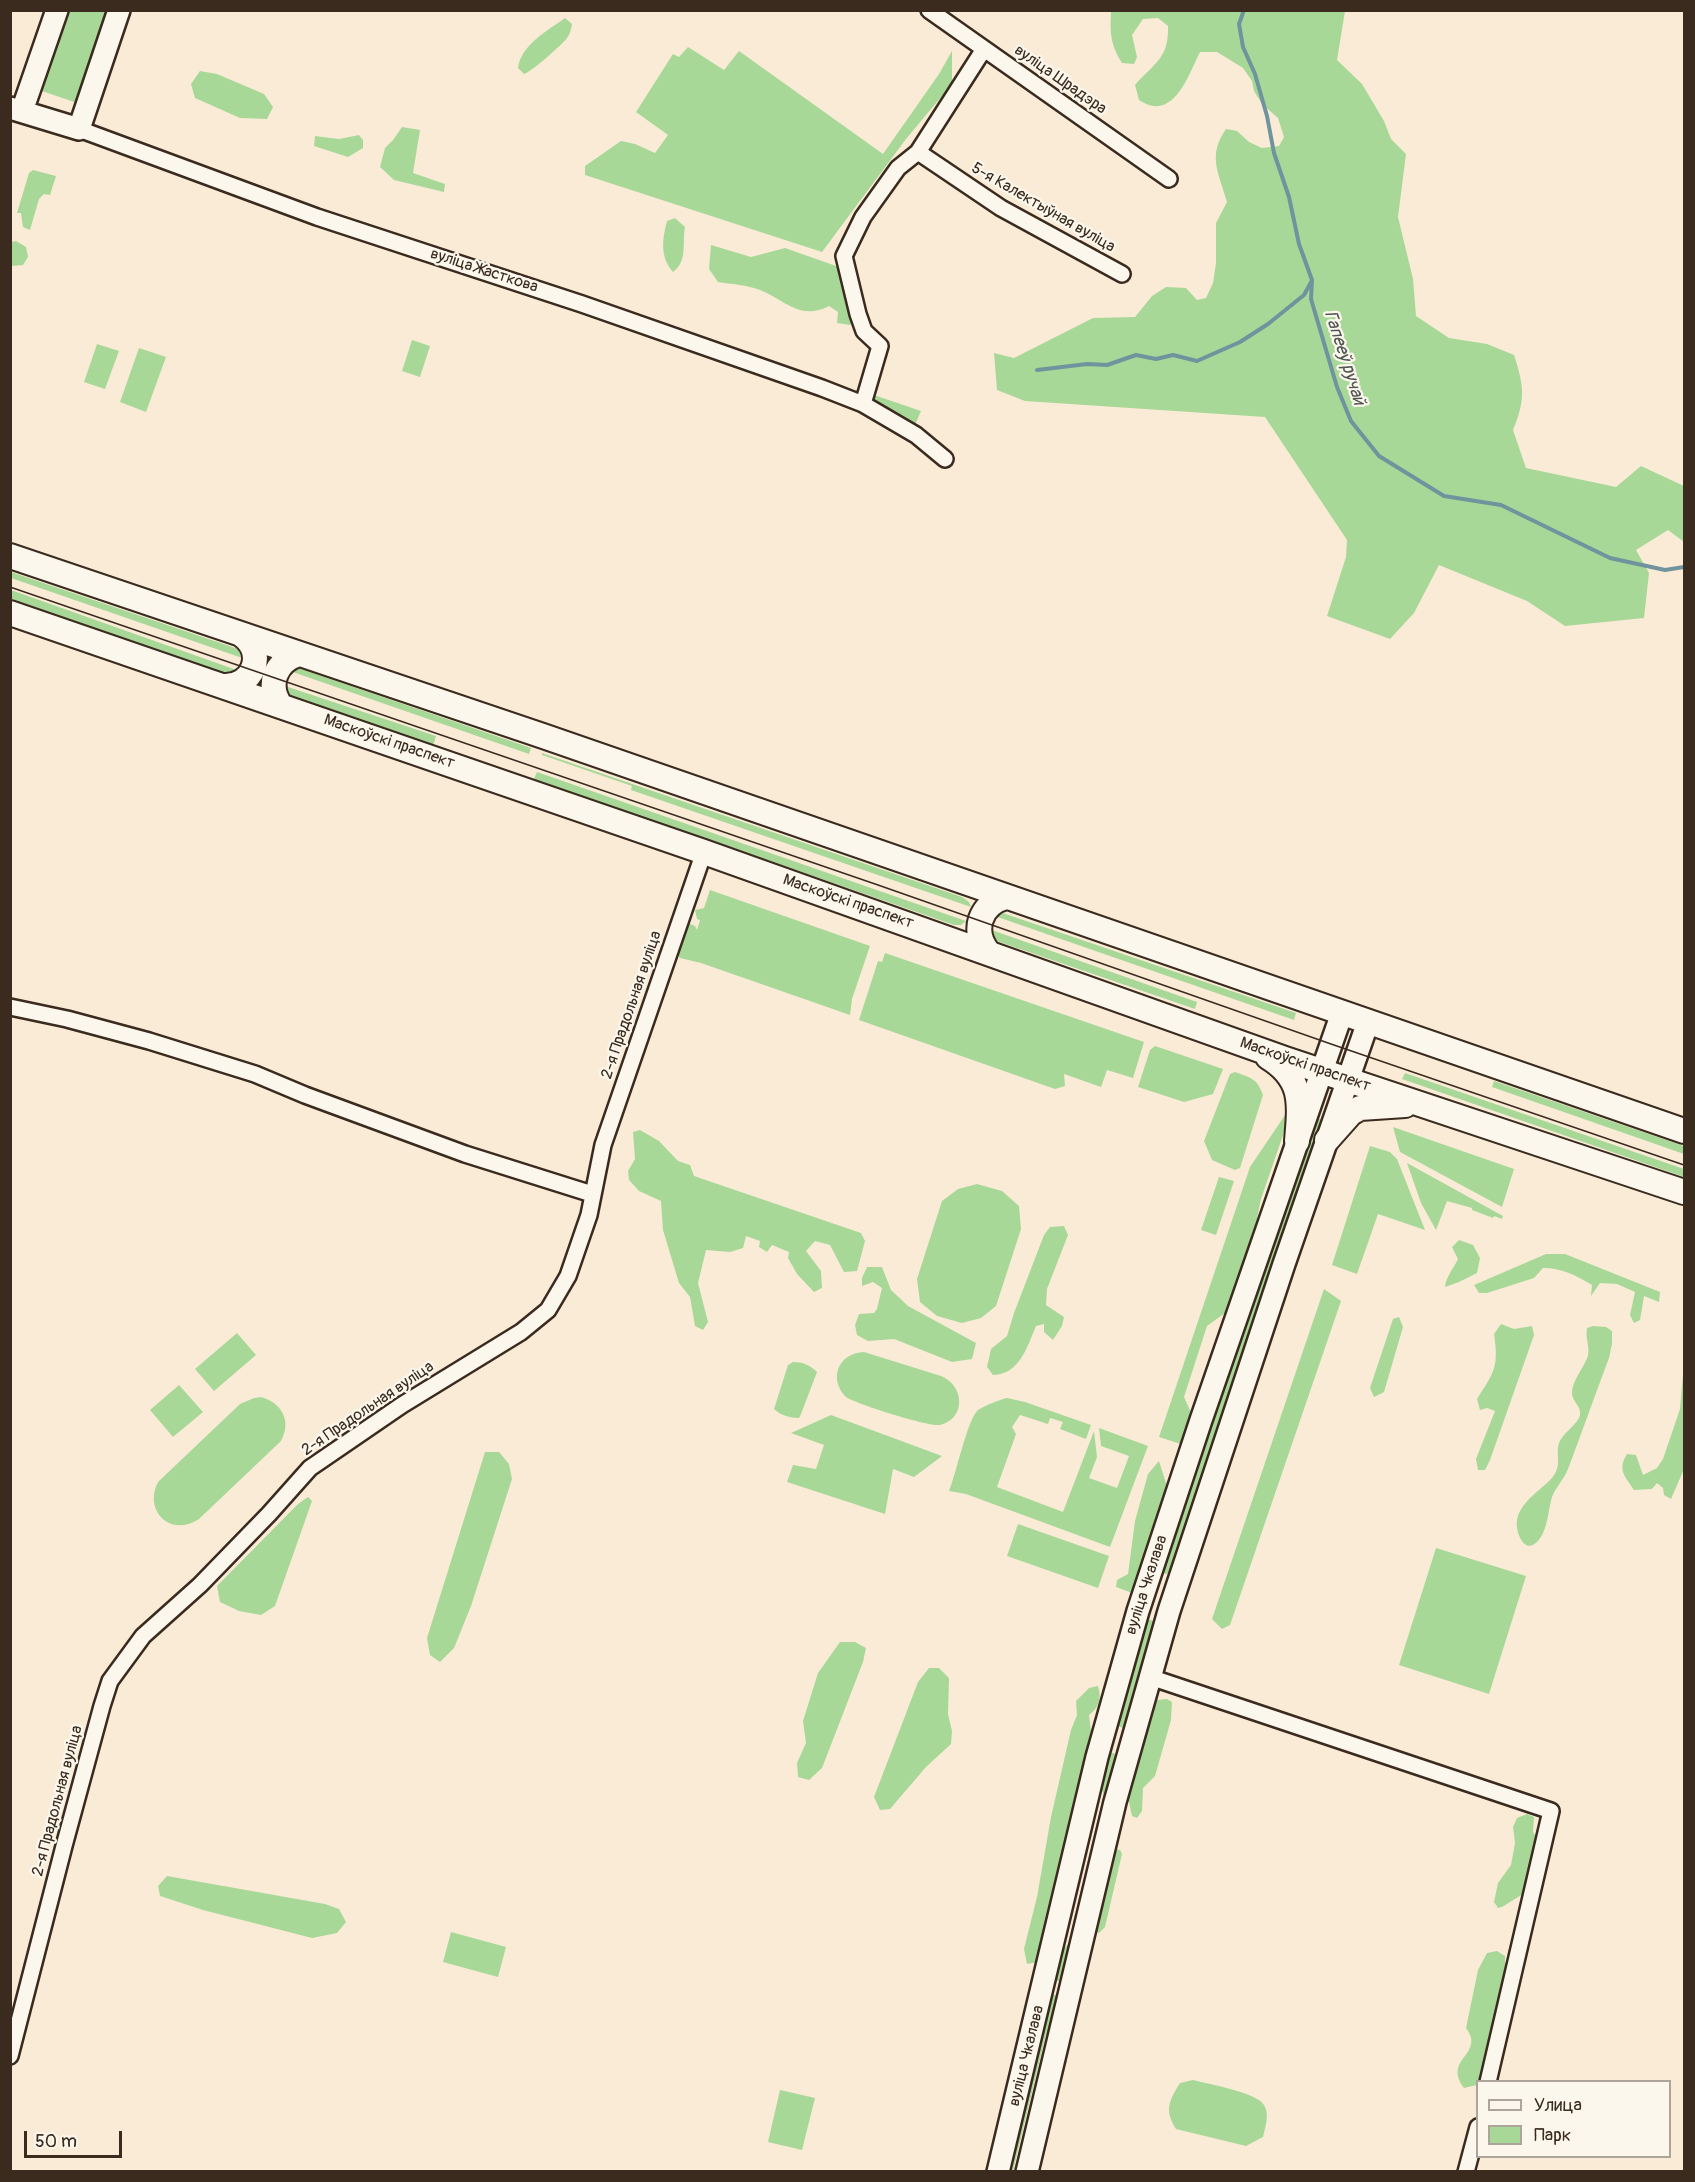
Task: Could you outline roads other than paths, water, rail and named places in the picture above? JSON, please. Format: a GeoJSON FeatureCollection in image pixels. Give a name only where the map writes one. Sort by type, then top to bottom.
{"type":"FeatureCollection","features":[{"type":"Feature","properties":{"kind":"main road"},"geometry":{"type":"LineString","coordinates":[[16,110],[57,10]]}},
{"type":"Feature","properties":{"kind":"main road"},"geometry":{"type":"LineString","coordinates":[[79,129],[119,10]]}},
{"type":"Feature","properties":{"kind":"main road","name":"вуліца Жасткова"},"geometry":{"type":"LineString","coordinates":[[16,110],[79,129]]}},
{"type":"Feature","properties":{"kind":"main road"},"geometry":{"type":"LineString","coordinates":[[10,556],[543,736],[1684,1131]]}},
{"type":"Feature","properties":{"kind":"main road","name":"Маскоўскі праспект"},"geometry":{"type":"LineString","coordinates":[[10,613],[704,852],[1251,1047],[1684,1192]]}},
{"type":"Feature","properties":{"kind":"main road"},"geometry":{"type":"LineString","coordinates":[[223,686],[230,687],[243,683],[255,667],[254,649],[242,635]]}},
{"type":"Feature","properties":{"kind":"main road"},"geometry":{"type":"LineString","coordinates":[[281,706],[273,687],[275,674],[284,661],[299,654]]}},
{"type":"Feature","properties":{"kind":"main road"},"geometry":{"type":"LineString","coordinates":[[949,938],[967,927],[974,915],[974,896],[968,884]]}},
{"type":"Feature","properties":{"kind":"main road"},"geometry":{"type":"LineString","coordinates":[[988,952],[979,933],[981,918],[988,906],[1006,897]]}},
{"type":"Feature","properties":{"kind":"main road","name":"вуліца Чкалава"},"geometry":{"type":"LineString","coordinates":[[998,2172],[1097,1757],[1141,1602],[1342,1013]]}},
{"type":"Feature","properties":{"kind":"main road","name":"вуліца Чкалава"},"geometry":{"type":"LineString","coordinates":[[1027,2172],[1125,1764],[1169,1611],[1368,1022]]}},
{"type":"Feature","properties":{"kind":"main road"},"geometry":{"type":"LineString","coordinates":[[1251,1047],[1283,1066],[1294,1082],[1299,1105],[1297,1141]]}},
{"type":"Feature","properties":{"kind":"main road"},"geometry":{"type":"LineString","coordinates":[[1327,1140],[1351,1113],[1360,1108],[1397,1105],[1426,1106]]}},
{"type":"Feature","properties":{"kind":"main road"},"geometry":{"type":"LineString","coordinates":[[1155,1560],[1154,1569],[1162,1579],[1172,1580],[1183,1569]]}},
{"type":"Feature","properties":{"kind":"main road"},"geometry":{"type":"LineString","coordinates":[[1141,1602],[1146,1596],[1158,1594],[1166,1599],[1169,1611]]}},
{"type":"Feature","properties":{"kind":"main road"},"geometry":{"type":"LineString","coordinates":[[1108,1717],[1110,1726],[1118,1732],[1131,1731],[1137,1723]]}},
{"type":"Feature","properties":{"kind":"main road"},"geometry":{"type":"LineString","coordinates":[[1097,1757],[1106,1747],[1115,1747],[1124,1755],[1125,1764]]}},
{"type":"Feature","properties":{"kind":"street","name":"вуліца Шрадэра"},"geometry":{"type":"LineString","coordinates":[[930,10],[1169,179]]}},
{"type":"Feature","properties":{"kind":"street"},"geometry":{"type":"LineString","coordinates":[[863,404],[880,346],[864,331],[844,256],[863,217],[898,168],[918,152],[984,49]]}},
{"type":"Feature","properties":{"kind":"street","name":"вуліца Жасткова"},"geometry":{"type":"LineString","coordinates":[[79,129],[317,217],[592,307],[863,404],[916,435],[945,459]]}},
{"type":"Feature","properties":{"kind":"street","name":"5-я Калектыўная вуліца"},"geometry":{"type":"LineString","coordinates":[[918,152],[1001,208],[1122,274]]}},
{"type":"Feature","properties":{"kind":"street","name":"2-я Прадольная вуліца"},"geometry":{"type":"LineString","coordinates":[[10,2056],[110,1681],[143,1636],[200,1585],[310,1468],[402,1405],[521,1332],[548,1310],[568,1276],[589,1215],[603,1145],[704,852]]}},
{"type":"Feature","properties":{"kind":"street"},"geometry":{"type":"LineString","coordinates":[[10,1006],[149,1041],[255,1074],[305,1095],[465,1154],[592,1194]]}},
{"type":"Feature","properties":{"kind":"street"},"geometry":{"type":"LineString","coordinates":[[1150,1677],[1551,1811],[1488,2080]]}},
{"type":"Feature","properties":{"kind":"street"},"geometry":{"type":"LineString","coordinates":[[1466,2172],[1476,2134]]}},
{"type":"Feature","properties":{"kind":"waterway","name":"Гапееў ручай"},"geometry":{"type":"LineString","coordinates":[[1244,10],[1239,24],[1243,47],[1255,74],[1267,116],[1274,153],[1289,197],[1299,244],[1312,280],[1311,299],[1337,387],[1351,421],[1379,456],[1444,496],[1501,505],[1610,558],[1665,570],[1684,567]]}},
{"type":"Feature","properties":{"kind":"waterway"},"geometry":{"type":"LineString","coordinates":[[1037,370],[1087,364],[1107,365],[1136,355],[1156,359],[1173,355],[1197,361],[1240,342],[1268,324],[1304,295],[1311,282]]}},
{"type":"Feature","properties":{"kind":"tram line"},"geometry":{"type":"LineString","coordinates":[[10,587],[1684,1165]]}}]}
